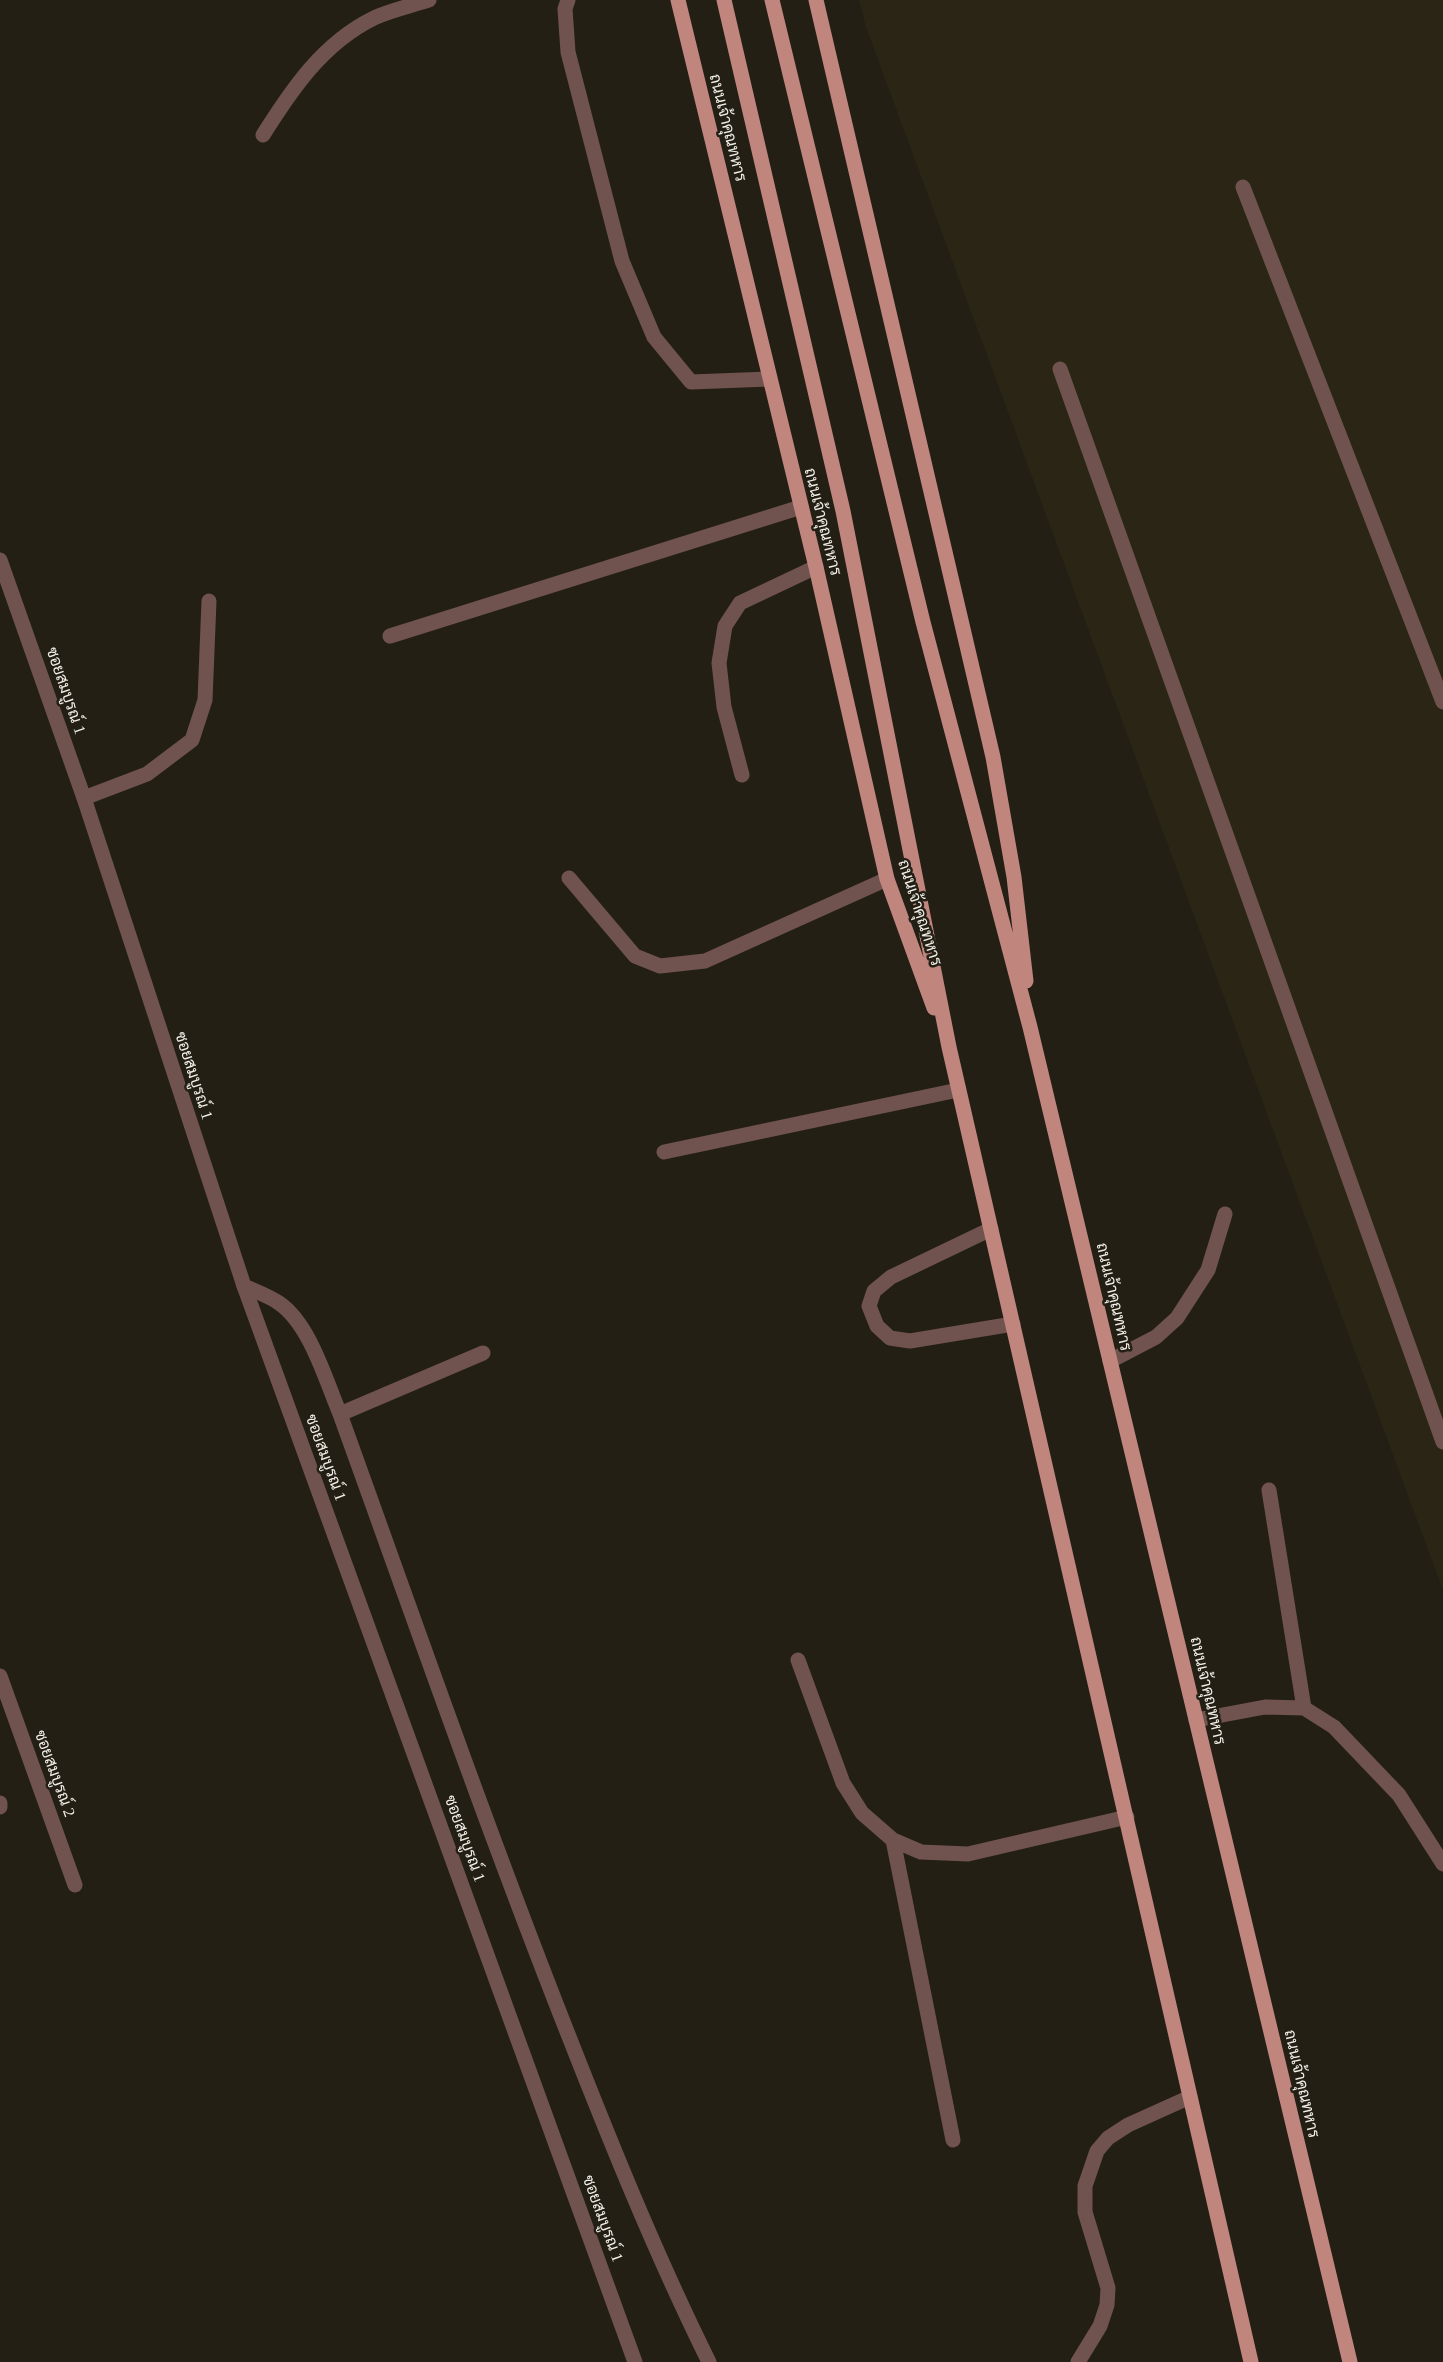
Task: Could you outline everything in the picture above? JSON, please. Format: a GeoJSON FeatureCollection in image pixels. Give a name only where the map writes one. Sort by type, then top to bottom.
{"type":"FeatureCollection","features":[{"type":"Feature","properties":{"kind":"main road","name":"ถนนเจ้าคุณทหาร"},"geometry":{"type":"LineString","coordinates":[[678,0],[816,568],[888,879],[949,1047]]}},
{"type":"Feature","properties":{"kind":"main road","name":"ถนนเจ้าคุณทหาร"},"geometry":{"type":"LineString","coordinates":[[724,0],[844,511],[958,1090],[1251,2362]]}},
{"type":"Feature","properties":{"kind":"main road","name":"ถนนเจ้าคุณทหาร"},"geometry":{"type":"LineString","coordinates":[[772,0],[923,622],[1030,1027],[1350,2362]]}},
{"type":"Feature","properties":{"kind":"main road","name":"ถนนเจ้าคุณทหาร"},"geometry":{"type":"LineString","coordinates":[[816,0],[993,756],[1014,877],[1030,1027]]}},
{"type":"Feature","properties":{"kind":"street"},"geometry":{"type":"LineString","coordinates":[[263,135],[295,85],[328,49],[374,18],[429,0]]}},
{"type":"Feature","properties":{"kind":"street"},"geometry":{"type":"LineString","coordinates":[[568,0],[566,18],[568,52],[622,261],[654,337],[691,382],[769,379]]}},
{"type":"Feature","properties":{"kind":"street"},"geometry":{"type":"LineString","coordinates":[[1244,187],[1443,702]]}},
{"type":"Feature","properties":{"kind":"street"},"geometry":{"type":"LineString","coordinates":[[1060,369],[1443,1442]]}},
{"type":"Feature","properties":{"kind":"street"},"geometry":{"type":"LineString","coordinates":[[390,636],[801,507]]}},
{"type":"Feature","properties":{"kind":"street","name":"ซอยสมบูรณ์ 1"},"geometry":{"type":"LineString","coordinates":[[0,560],[84,798],[244,1286],[635,2362]]}},
{"type":"Feature","properties":{"kind":"street"},"geometry":{"type":"LineString","coordinates":[[742,775],[724,707],[719,663],[726,626],[740,603],[816,568]]}},
{"type":"Feature","properties":{"kind":"street"},"geometry":{"type":"LineString","coordinates":[[84,798],[147,774],[192,740],[205,700],[209,601]]}},
{"type":"Feature","properties":{"kind":"street"},"geometry":{"type":"LineString","coordinates":[[569,878],[635,956],[660,966],[704,961],[888,879]]}},
{"type":"Feature","properties":{"kind":"street"},"geometry":{"type":"LineString","coordinates":[[664,1152],[958,1090]]}},
{"type":"Feature","properties":{"kind":"street"},"geometry":{"type":"LineString","coordinates":[[1110,1361],[1156,1337],[1177,1318],[1208,1270],[1225,1214]]}},
{"type":"Feature","properties":{"kind":"street"},"geometry":{"type":"LineString","coordinates":[[991,1229],[891,1277],[874,1291],[869,1306],[877,1326],[890,1338],[910,1341],[1013,1324]]}},
{"type":"Feature","properties":{"kind":"street"},"geometry":{"type":"LineString","coordinates":[[244,1286],[280,1304],[297,1322],[310,1342],[340,1414],[523,1922],[611,2144],[672,2286],[709,2362]]}},
{"type":"Feature","properties":{"kind":"street"},"geometry":{"type":"LineString","coordinates":[[340,1414],[483,1353]]}},
{"type":"Feature","properties":{"kind":"street"},"geometry":{"type":"LineString","coordinates":[[1269,1490],[1304,1708]]}},
{"type":"Feature","properties":{"kind":"street"},"geometry":{"type":"LineString","coordinates":[[798,1660],[843,1783],[862,1813],[893,1840],[920,1852],[968,1854],[1126,1817]]}},
{"type":"Feature","properties":{"kind":"street","name":"ซอยสมบูรณ์ 2"},"geometry":{"type":"LineString","coordinates":[[0,1676],[75,1885]]}},
{"type":"Feature","properties":{"kind":"street"},"geometry":{"type":"LineString","coordinates":[[1196,1720],[1266,1707],[1304,1708],[1334,1727],[1399,1795],[1443,1864]]}},
{"type":"Feature","properties":{"kind":"street"},"geometry":{"type":"LineString","coordinates":[[893,1840],[953,2140]]}},
{"type":"Feature","properties":{"kind":"street"},"geometry":{"type":"LineString","coordinates":[[1078,2362],[1100,2326],[1107,2305],[1108,2288],[1086,2212],[1084,2186],[1097,2151],[1108,2138],[1128,2126],[1190,2097]]}},
{"type":"Feature","properties":{"kind":"shaded area"},"geometry":{"type":"Polygon","coordinates":[[[859,0],[1443,0],[1443,1590],[866,27],[859,0]]]}}]}
